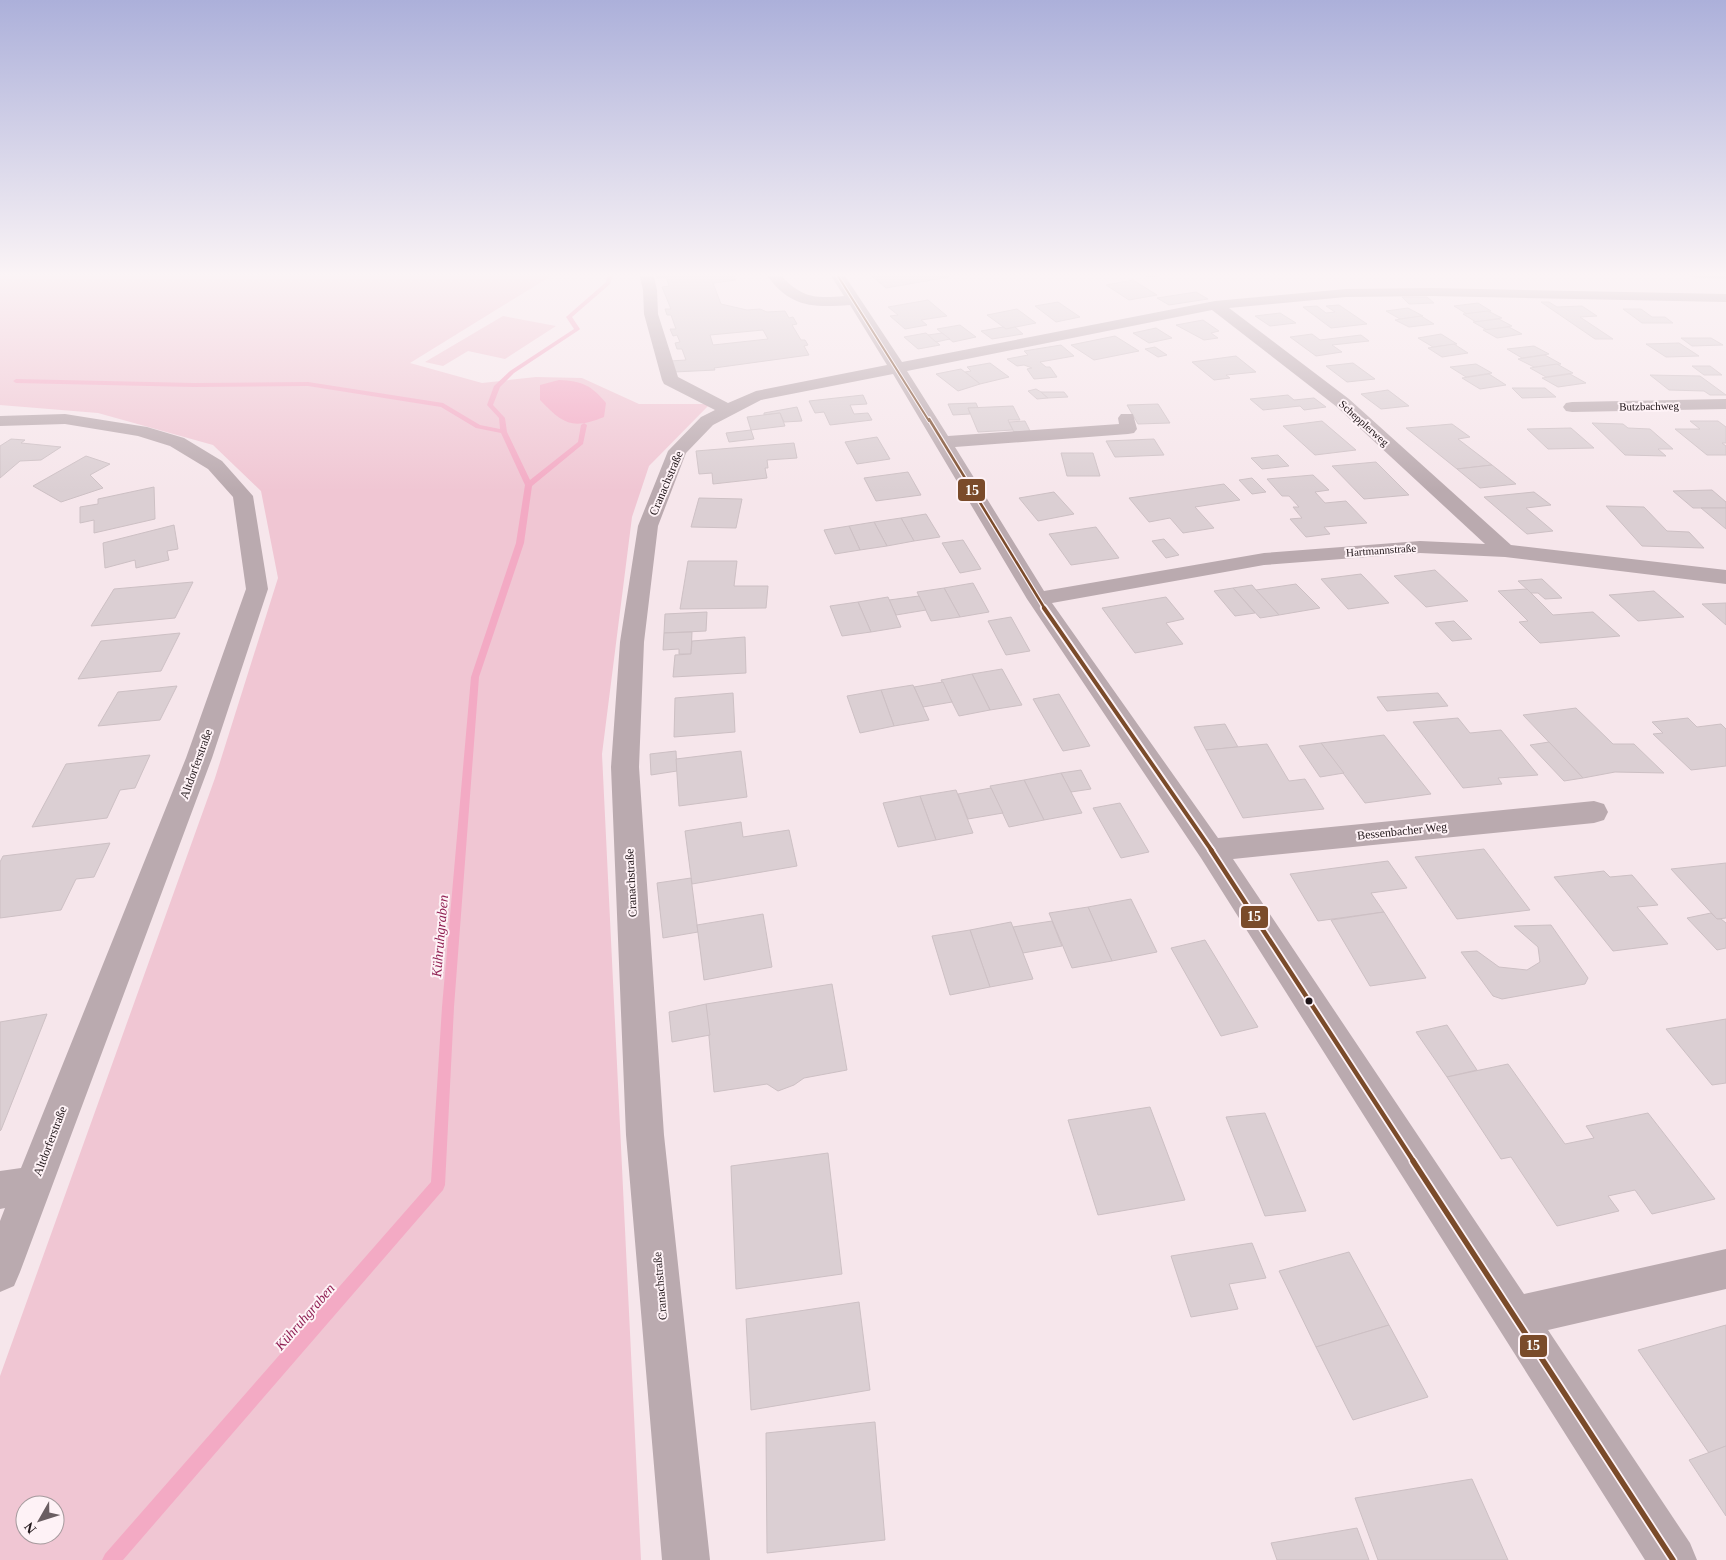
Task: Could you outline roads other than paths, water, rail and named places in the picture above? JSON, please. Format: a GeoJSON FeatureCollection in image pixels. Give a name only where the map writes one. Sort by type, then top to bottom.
{"type":"FeatureCollection","features":[{"type":"Feature","properties":{"kind":"street"},"geometry":{"type":"LineString","coordinates":[[660,346],[670,380],[728,410]]}},
{"type":"Feature","properties":{"kind":"street"},"geometry":{"type":"LineString","coordinates":[[883,346],[1038,599],[1211,850],[1674,1560]]}},
{"type":"Feature","properties":{"kind":"street","name":"Cranachstraße"},"geometry":{"type":"LineString","coordinates":[[686,1560],[645,1135],[625,767],[632,642],[648,526],[677,451],[707,421],[728,410],[756,396],[1007,346]]}},
{"type":"Feature","properties":{"kind":"street","name":"Schepplerweg"},"geometry":{"type":"LineString","coordinates":[[1269,346],[1343,403],[1505,551]]}},
{"type":"Feature","properties":{"kind":"street","name":"Butzbachweg"},"geometry":{"type":"LineString","coordinates":[[1572,407],[1726,404]]}},
{"type":"Feature","properties":{"kind":"street"},"geometry":{"type":"LineString","coordinates":[[942,442],[1128,429],[1127,418]]}},
{"type":"Feature","properties":{"kind":"street","name":"Altdorferstraße"},"geometry":{"type":"LineString","coordinates":[[0,421],[64,420],[141,431],[178,442],[215,465],[243,496],[257,589],[199,758],[16,1188],[0,1272]]}},
{"type":"Feature","properties":{"kind":"street","name":"Hartmannstraße"},"geometry":{"type":"LineString","coordinates":[[1038,599],[1264,559],[1420,547],[1505,551],[1726,577]]}},
{"type":"Feature","properties":{"kind":"street","name":"Bessenbacher Weg"},"geometry":{"type":"LineString","coordinates":[[1211,850],[1594,812]]}},
{"type":"Feature","properties":{"kind":"street"},"geometry":{"type":"LineString","coordinates":[[1514,1317],[1726,1269]]}},
{"type":"Feature","properties":{"kind":"waterway","name":"Kühruhgraben"},"geometry":{"type":"LineString","coordinates":[[504,432],[502,418],[490,405],[497,386],[512,372],[552,346]]}},
{"type":"Feature","properties":{"kind":"waterway"},"geometry":{"type":"LineString","coordinates":[[16,381],[194,385],[308,384],[443,405],[478,427],[504,432]]}},
{"type":"Feature","properties":{"kind":"waterway"},"geometry":{"type":"LineString","coordinates":[[529,485],[581,443],[584,425]]}},
{"type":"Feature","properties":{"kind":"waterway","name":"Kühruhgraben"},"geometry":{"type":"LineString","coordinates":[[504,432],[529,485]]}},
{"type":"Feature","properties":{"kind":"waterway","name":"Kühruhgraben"},"geometry":{"type":"LineString","coordinates":[[111,1560],[438,1185],[448,1007],[475,677],[520,543],[529,485]]}}]}
